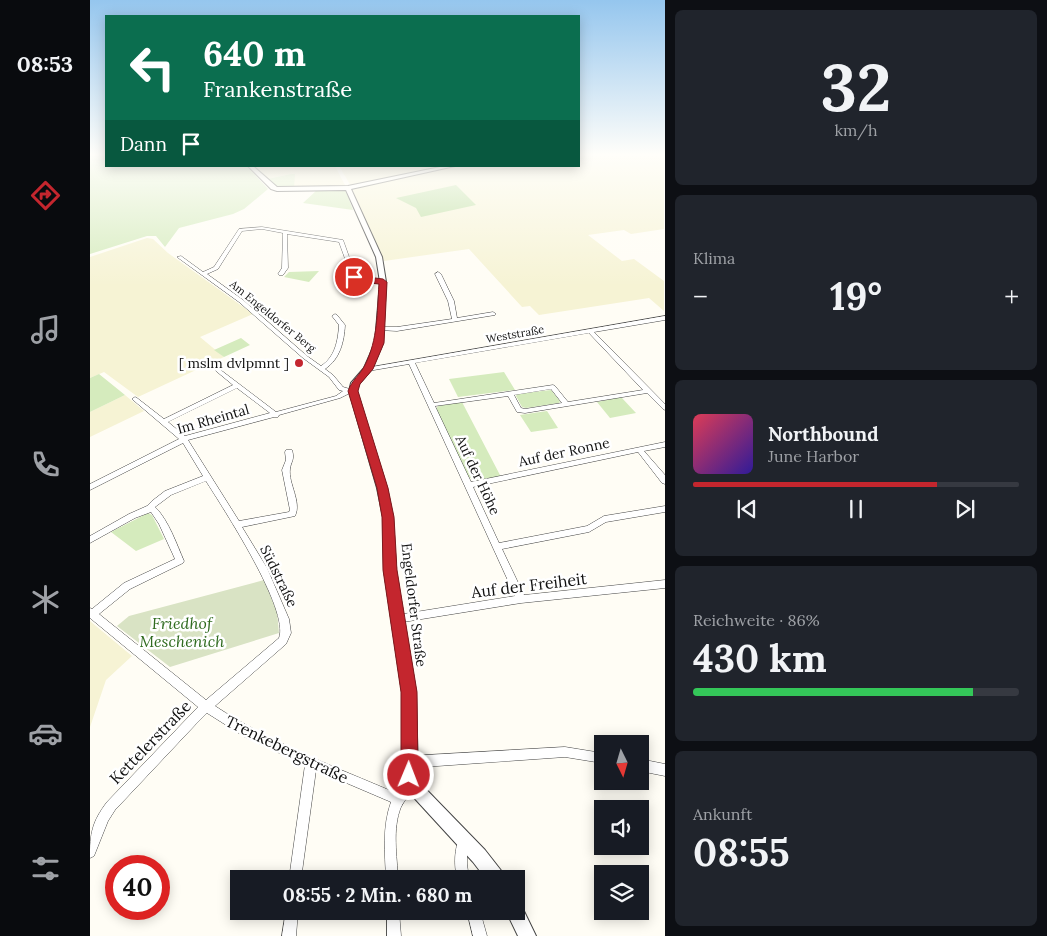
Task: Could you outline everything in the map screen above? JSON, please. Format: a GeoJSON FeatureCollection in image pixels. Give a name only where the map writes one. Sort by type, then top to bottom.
{"type":"FeatureCollection","features":[{"type":"Feature","properties":{"kind":"street"},"geometry":{"type":"LineString","coordinates":[[350,391],[368,369],[376,354],[381,329],[383,282],[379,256],[353,199]]}},
{"type":"Feature","properties":{"kind":"street"},"geometry":{"type":"LineString","coordinates":[[203,274],[216,268],[241,230],[262,228],[341,241],[354,277],[360,280],[383,282]]}},
{"type":"Feature","properties":{"kind":"street"},"geometry":{"type":"LineString","coordinates":[[281,274],[286,268],[285,232]]}},
{"type":"Feature","properties":{"kind":"street","name":"Am Engeldorfer Berg"},"geometry":{"type":"LineString","coordinates":[[179,257],[241,301],[305,357],[322,368],[342,388],[350,391]]}},
{"type":"Feature","properties":{"kind":"street"},"geometry":{"type":"LineString","coordinates":[[438,274],[451,301],[456,320]]}},
{"type":"Feature","properties":{"kind":"street"},"geometry":{"type":"LineString","coordinates":[[381,329],[397,329],[494,314]]}},
{"type":"Feature","properties":{"kind":"street"},"geometry":{"type":"LineString","coordinates":[[322,368],[331,362],[338,350],[342,325],[335,316]]}},
{"type":"Feature","properties":{"kind":"street","name":"Weststraße"},"geometry":{"type":"LineString","coordinates":[[368,369],[664,318]]}},
{"type":"Feature","properties":{"kind":"street"},"geometry":{"type":"LineString","coordinates":[[590,331],[664,408]]}},
{"type":"Feature","properties":{"kind":"street","name":"Auf der Höhe"},"geometry":{"type":"LineString","coordinates":[[411,361],[521,599]]}},
{"type":"Feature","properties":{"kind":"street"},"geometry":{"type":"LineString","coordinates":[[218,370],[276,415]]}},
{"type":"Feature","properties":{"kind":"street"},"geometry":{"type":"LineString","coordinates":[[164,422],[237,385]]}},
{"type":"Feature","properties":{"kind":"street"},"geometry":{"type":"LineString","coordinates":[[431,405],[553,387],[567,405]]}},
{"type":"Feature","properties":{"kind":"street","name":"Im Rheintal"},"geometry":{"type":"LineString","coordinates":[[90,487],[184,439],[276,415],[338,397],[350,391]]}},
{"type":"Feature","properties":{"kind":"street","name":"Engeldorfer Straße"},"geometry":{"type":"LineString","coordinates":[[350,391],[384,495],[388,517],[390,570],[409,692],[409,762],[411,784]]}},
{"type":"Feature","properties":{"kind":"street"},"geometry":{"type":"LineString","coordinates":[[510,393],[522,411],[647,391]]}},
{"type":"Feature","properties":{"kind":"street","name":"Südstraße"},"geometry":{"type":"LineString","coordinates":[[135,399],[184,439],[263,568],[284,619],[285,638],[207,708]]}},
{"type":"Feature","properties":{"kind":"street","name":"Auf der Ronne"},"geometry":{"type":"LineString","coordinates":[[469,485],[664,444]]}},
{"type":"Feature","properties":{"kind":"street"},"geometry":{"type":"LineString","coordinates":[[639,449],[664,481]]}},
{"type":"Feature","properties":{"kind":"street"},"geometry":{"type":"LineString","coordinates":[[237,525],[292,514],[294,510],[286,470],[290,460],[289,452]]}},
{"type":"Feature","properties":{"kind":"street"},"geometry":{"type":"LineString","coordinates":[[90,540],[139,512],[150,508],[156,501],[177,489],[208,477]]}},
{"type":"Feature","properties":{"kind":"street"},"geometry":{"type":"LineString","coordinates":[[91,613],[127,586],[180,561],[162,523],[153,509],[150,508]]}},
{"type":"Feature","properties":{"kind":"street"},"geometry":{"type":"LineString","coordinates":[[497,547],[589,529],[604,519],[664,508]]}},
{"type":"Feature","properties":{"kind":"street","name":"Auf der Freiheit"},"geometry":{"type":"LineString","coordinates":[[398,619],[521,599],[664,584]]}},
{"type":"Feature","properties":{"kind":"street","name":"Trenkebergstraße"},"geometry":{"type":"LineString","coordinates":[[91,613],[207,708],[249,733],[397,799]]}},
{"type":"Feature","properties":{"kind":"street","name":"Kettelerstraße"},"geometry":{"type":"LineString","coordinates":[[90,852],[103,817],[111,806],[192,720],[207,708]]}},
{"type":"Feature","properties":{"kind":"street"},"geometry":{"type":"LineString","coordinates":[[409,762],[566,752],[594,757]]}},
{"type":"Feature","properties":{"kind":"street"},"geometry":{"type":"LineString","coordinates":[[296,870],[311,762]]}},
{"type":"Feature","properties":{"kind":"street"},"geometry":{"type":"LineString","coordinates":[[649,767],[664,770]]}},
{"type":"Feature","properties":{"kind":"street"},"geometry":{"type":"LineString","coordinates":[[392,870],[390,825],[397,799],[411,784],[489,870]]}},
{"type":"Feature","properties":{"kind":"street"},"geometry":{"type":"LineString","coordinates":[[461,870],[460,852],[464,840]]}},
{"type":"Feature","properties":{"kind":"street"},"geometry":{"type":"LineString","coordinates":[[290,936],[291,920]]}},
{"type":"Feature","properties":{"kind":"street"},"geometry":{"type":"LineString","coordinates":[[393,920],[394,936]]}},
{"type":"Feature","properties":{"kind":"street"},"geometry":{"type":"LineString","coordinates":[[476,920],[480,936]]}},
{"type":"Feature","properties":{"kind":"street"},"geometry":{"type":"LineString","coordinates":[[519,920],[527,936]]}},
{"type":"Feature","properties":{"kind":"shaded area"},"geometry":{"type":"Polygon","coordinates":[[[356,199],[664,199],[664,229],[631,234],[624,230],[588,235],[622,261],[634,259],[664,281],[664,311],[649,298],[539,315],[530,306],[522,307],[469,249],[384,261],[356,199]]]}},
{"type":"Feature","properties":{"kind":"shaded area"},"geometry":{"type":"Polygon","coordinates":[[[147,238],[153,239],[168,253],[253,314],[200,337],[224,357],[138,397],[104,372],[90,378],[90,257],[147,238]]]}},
{"type":"Feature","properties":{"kind":"shaded area"},"geometry":{"type":"Polygon","coordinates":[[[125,395],[144,411],[90,437],[90,412],[125,395]]]}},
{"type":"Feature","properties":{"kind":"shaded area"},"geometry":{"type":"Polygon","coordinates":[[[90,621],[132,656],[106,680],[90,727],[90,621]]]}},
{"type":"Feature","properties":{"kind":"green space"},"geometry":{"type":"Polygon","coordinates":[[[90,199],[256,199],[244,209],[233,214],[179,228],[165,247],[156,236],[147,236],[90,254],[90,199]]]}},
{"type":"Feature","properties":{"kind":"green space"},"geometry":{"type":"Polygon","coordinates":[[[308,199],[349,199],[353,210],[303,203],[308,199]]]}},
{"type":"Feature","properties":{"kind":"green space"},"geometry":{"type":"Polygon","coordinates":[[[397,199],[470,199],[476,205],[421,217],[416,208],[397,199]]]}},
{"type":"Feature","properties":{"kind":"green space"},"geometry":{"type":"Polygon","coordinates":[[[319,271],[309,282],[284,277],[289,272],[319,271]]]}},
{"type":"Feature","properties":{"kind":"green space"},"geometry":{"type":"Polygon","coordinates":[[[241,338],[250,345],[224,357],[214,350],[241,338]]]}},
{"type":"Feature","properties":{"kind":"green space"},"geometry":{"type":"Polygon","coordinates":[[[504,372],[515,390],[458,397],[449,379],[504,372]]]}},
{"type":"Feature","properties":{"kind":"green space"},"geometry":{"type":"Polygon","coordinates":[[[99,374],[125,395],[90,412],[90,378],[99,374]]]}},
{"type":"Feature","properties":{"kind":"green space"},"geometry":{"type":"Polygon","coordinates":[[[551,390],[560,401],[559,403],[526,408],[522,407],[516,396],[517,394],[551,390]]]}},
{"type":"Feature","properties":{"kind":"green space"},"geometry":{"type":"Polygon","coordinates":[[[621,397],[636,413],[610,418],[597,402],[621,397]]]}},
{"type":"Feature","properties":{"kind":"green space"},"geometry":{"type":"Polygon","coordinates":[[[462,402],[501,477],[476,481],[468,477],[436,409],[438,406],[462,402]]]}},
{"type":"Feature","properties":{"kind":"green space"},"geometry":{"type":"Polygon","coordinates":[[[547,411],[558,428],[531,432],[520,415],[547,411]]]}},
{"type":"Feature","properties":{"kind":"green space"},"geometry":{"type":"Polygon","coordinates":[[[148,513],[152,515],[164,539],[136,551],[111,532],[148,513]]]}},
{"type":"Feature","properties":{"kind":"green space","name":"Friedhof Meschenich"},"geometry":{"type":"Polygon","coordinates":[[[264,580],[277,612],[279,633],[170,667],[117,626],[129,616],[264,580]]]}},
{"type":"Feature","properties":{"kind":"place","name":"[ mslm dvlpmnt ]"},"geometry":{"type":"Point","coordinates":[299,363]}},
{"type":"Feature","properties":{"kind":"route"},"geometry":{"type":"LineString","coordinates":[[354,277],[360,280],[383,282],[381,329],[376,354],[368,369],[356,383],[353,391],[382,488],[388,517],[390,570],[409,692],[409,775]]}}]}
